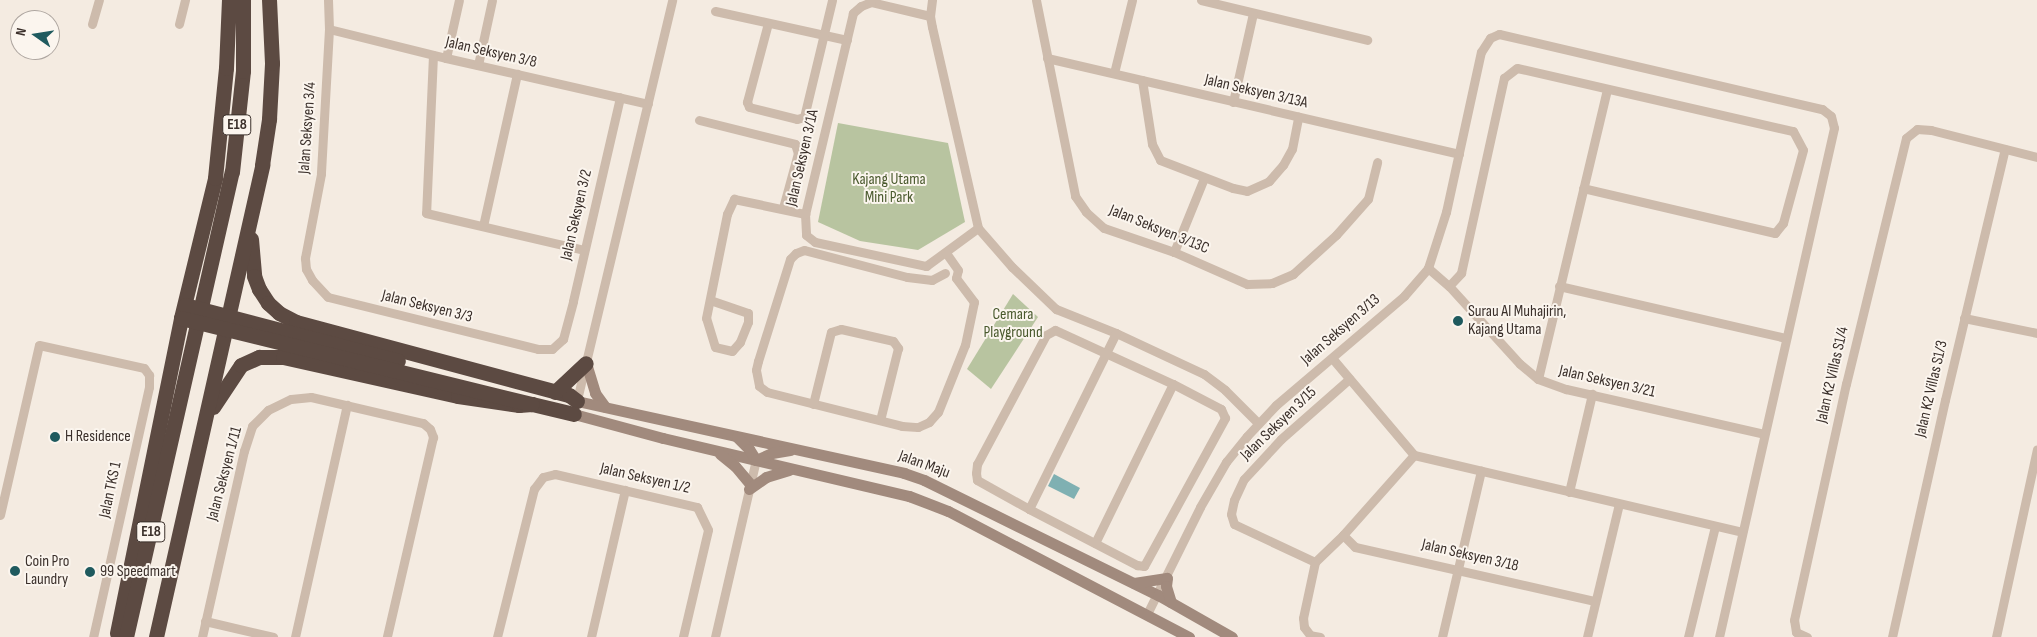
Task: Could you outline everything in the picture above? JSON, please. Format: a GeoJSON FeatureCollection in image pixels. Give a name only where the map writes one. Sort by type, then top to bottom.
{"type":"FeatureCollection","features":[{"type":"Feature","properties":{"kind":"highway"},"geometry":{"type":"LineString","coordinates":[[116,637],[183,312],[215,178],[225,76],[229,0]]}},
{"type":"Feature","properties":{"kind":"highway","name":"E18"},"geometry":{"type":"LineString","coordinates":[[126,637],[232,172],[243,71],[243,0]]}},
{"type":"Feature","properties":{"kind":"highway","name":"E18"},"geometry":{"type":"LineString","coordinates":[[156,637],[251,217],[269,119],[272,63],[269,0]]}},
{"type":"Feature","properties":{"kind":"highway"},"geometry":{"type":"LineString","coordinates":[[251,217],[254,276],[268,303],[279,313],[296,322],[569,395],[575,408]]}},
{"type":"Feature","properties":{"kind":"highway"},"geometry":{"type":"LineString","coordinates":[[183,312],[566,402],[575,408]]}},
{"type":"Feature","properties":{"kind":"highway"},"geometry":{"type":"LineString","coordinates":[[183,312],[532,404]]}},
{"type":"Feature","properties":{"kind":"highway"},"geometry":{"type":"LineString","coordinates":[[203,431],[215,402],[228,381],[241,365],[259,357],[282,357],[458,396],[518,404],[575,408]]}},
{"type":"Feature","properties":{"kind":"highway"},"geometry":{"type":"LineString","coordinates":[[555,392],[586,363]]}},
{"type":"Feature","properties":{"kind":"street"},"geometry":{"type":"LineString","coordinates":[[92,24],[99,0]]}},
{"type":"Feature","properties":{"kind":"street"},"geometry":{"type":"LineString","coordinates":[[179,24],[185,0]]}},
{"type":"Feature","properties":{"kind":"street","name":"Jalan Seksyen 3/4"},"geometry":{"type":"LineString","coordinates":[[305,258],[321,174],[329,28],[328,0]]}},
{"type":"Feature","properties":{"kind":"street"},"geometry":{"type":"LineString","coordinates":[[446,58],[459,0]]}},
{"type":"Feature","properties":{"kind":"street"},"geometry":{"type":"LineString","coordinates":[[478,66],[492,0]]}},
{"type":"Feature","properties":{"kind":"street"},"geometry":{"type":"LineString","coordinates":[[575,408],[672,0]]}},
{"type":"Feature","properties":{"kind":"street"},"geometry":{"type":"LineString","coordinates":[[768,23],[748,102],[749,107],[797,119],[804,117],[832,0]]}},
{"type":"Feature","properties":{"kind":"street"},"geometry":{"type":"LineString","coordinates":[[932,0],[930,16],[978,228],[1012,267],[1056,309],[1116,333],[1204,374],[1225,390],[1258,423]]}},
{"type":"Feature","properties":{"kind":"street","name":"Jalan Seksyen 3/13C"},"geometry":{"type":"LineString","coordinates":[[1036,0],[1075,196],[1086,212],[1104,228],[1174,252],[1247,284],[1272,283],[1293,274],[1336,235],[1368,199],[1377,162]]}},
{"type":"Feature","properties":{"kind":"street"},"geometry":{"type":"LineString","coordinates":[[1114,73],[1132,0]]}},
{"type":"Feature","properties":{"kind":"street"},"geometry":{"type":"LineString","coordinates":[[1201,0],[1367,40]]}},
{"type":"Feature","properties":{"kind":"street","name":"Jalan Seksyen 3/1A"},"geometry":{"type":"LineString","coordinates":[[930,16],[871,2],[861,6],[853,13],[805,214],[806,235],[815,242],[926,266],[978,228]]}},
{"type":"Feature","properties":{"kind":"street"},"geometry":{"type":"LineString","coordinates":[[715,11],[846,40]]}},
{"type":"Feature","properties":{"kind":"street"},"geometry":{"type":"LineString","coordinates":[[1233,102],[1253,13]]}},
{"type":"Feature","properties":{"kind":"street","name":"Jalan Seksyen 3/8"},"geometry":{"type":"LineString","coordinates":[[329,28],[478,66],[648,104]]}},
{"type":"Feature","properties":{"kind":"street","name":"Jalan Seksyen 3/13"},"geometry":{"type":"LineString","coordinates":[[1147,614],[1167,578],[1200,507],[1226,462],[1258,423],[1404,296],[1428,268],[1446,212],[1481,52],[1490,38],[1499,34],[1822,109],[1831,116],[1834,128],[1786,338]]}},
{"type":"Feature","properties":{"kind":"street"},"geometry":{"type":"LineString","coordinates":[[433,55],[426,213],[584,250]]}},
{"type":"Feature","properties":{"kind":"street","name":"Jalan Seksyen 3/13A"},"geometry":{"type":"LineString","coordinates":[[1047,58],[1459,154]]}},
{"type":"Feature","properties":{"kind":"street"},"geometry":{"type":"LineString","coordinates":[[1449,286],[1461,273],[1504,78],[1517,68],[1606,90],[1793,131],[1803,150],[1783,223],[1775,233],[1583,188]]}},
{"type":"Feature","properties":{"kind":"street"},"geometry":{"type":"LineString","coordinates":[[483,226],[516,74]]}},
{"type":"Feature","properties":{"kind":"street"},"geometry":{"type":"LineString","coordinates":[[1142,80],[1152,144],[1160,160],[1204,178],[1247,191],[1269,181],[1283,165],[1292,148],[1298,117]]}},
{"type":"Feature","properties":{"kind":"street"},"geometry":{"type":"LineString","coordinates":[[1538,380],[1606,90]]}},
{"type":"Feature","properties":{"kind":"street","name":"Jalan Seksyen 3/2"},"geometry":{"type":"LineString","coordinates":[[562,338],[620,97]]}},
{"type":"Feature","properties":{"kind":"street"},"geometry":{"type":"LineString","coordinates":[[699,120],[795,144],[798,153],[782,208]]}},
{"type":"Feature","properties":{"kind":"street","name":"Jalan K2 Villas S1/4"},"geometry":{"type":"LineString","coordinates":[[1807,637],[1796,632],[1794,620],[1846,384],[1906,138],[1917,129],[1931,130],[2005,149]]}},
{"type":"Feature","properties":{"kind":"street"},"geometry":{"type":"LineString","coordinates":[[2005,149],[2037,157]]}},
{"type":"Feature","properties":{"kind":"street","name":"Jalan K2 Villas S1/3"},"geometry":{"type":"LineString","coordinates":[[1892,637],[1964,318],[2005,149]]}},
{"type":"Feature","properties":{"kind":"street"},"geometry":{"type":"LineString","coordinates":[[1174,252],[1204,178]]}},
{"type":"Feature","properties":{"kind":"street"},"geometry":{"type":"LineString","coordinates":[[710,300],[748,313],[748,322],[740,342],[732,351],[715,347],[706,318],[729,205],[734,199],[805,214]]}},
{"type":"Feature","properties":{"kind":"street"},"geometry":{"type":"LineString","coordinates":[[944,274],[932,280],[907,277],[804,250],[790,259],[758,361],[756,378],[759,386],[767,392],[902,426],[918,427],[929,422],[938,412],[965,345],[974,302],[956,278]]}},
{"type":"Feature","properties":{"kind":"street"},"geometry":{"type":"LineString","coordinates":[[946,253],[958,270],[956,278]]}},
{"type":"Feature","properties":{"kind":"street","name":"Jalan Seksyen 3/3"},"geometry":{"type":"LineString","coordinates":[[305,258],[306,269],[312,280],[328,297],[538,348],[552,349],[562,338]]}},
{"type":"Feature","properties":{"kind":"street"},"geometry":{"type":"LineString","coordinates":[[936,260],[947,278],[956,278]]}},
{"type":"Feature","properties":{"kind":"street","name":"Jalan Seksyen 3/21"},"geometry":{"type":"LineString","coordinates":[[1428,268],[1449,286],[1520,364],[1538,380],[1566,389],[1764,434]]}},
{"type":"Feature","properties":{"kind":"street"},"geometry":{"type":"LineString","coordinates":[[1559,286],[1786,338],[1719,637]]}},
{"type":"Feature","properties":{"kind":"street"},"geometry":{"type":"LineString","coordinates":[[1964,318],[2037,333]]}},
{"type":"Feature","properties":{"kind":"street"},"geometry":{"type":"LineString","coordinates":[[813,404],[831,332],[841,329],[893,341],[898,348],[880,420]]}},
{"type":"Feature","properties":{"kind":"street"},"geometry":{"type":"LineString","coordinates":[[1055,330],[1106,354],[1221,408],[1225,418],[1144,566],[1137,566],[1029,510],[978,480],[976,473],[978,464],[1046,335],[1055,330]]}},
{"type":"Feature","properties":{"kind":"street"},"geometry":{"type":"LineString","coordinates":[[1029,510],[1116,333]]}},
{"type":"Feature","properties":{"kind":"street","name":"Jalan TKS 1"},"geometry":{"type":"LineString","coordinates":[[0,515],[39,345],[144,368],[149,375],[149,387],[93,637]]}},
{"type":"Feature","properties":{"kind":"street"},"geometry":{"type":"LineString","coordinates":[[1332,358],[1414,455],[1742,532]]}},
{"type":"Feature","properties":{"kind":"street"},"geometry":{"type":"LineString","coordinates":[[586,363],[595,393],[605,407]]}},
{"type":"Feature","properties":{"kind":"street","name":"Jalan Seksyen 3/15"},"geometry":{"type":"LineString","coordinates":[[1316,562],[1234,524],[1231,514],[1234,500],[1244,479],[1281,439],[1349,379]]}},
{"type":"Feature","properties":{"kind":"street"},"geometry":{"type":"LineString","coordinates":[[1095,544],[1173,384]]}},
{"type":"Feature","properties":{"kind":"street"},"geometry":{"type":"LineString","coordinates":[[1570,492],[1592,394]]}},
{"type":"Feature","properties":{"kind":"street","name":"Jalan Seksyen 1/11"},"geometry":{"type":"LineString","coordinates":[[202,637],[244,451],[252,426],[268,410],[291,400],[311,397],[422,423],[430,429],[433,437],[387,637]]}},
{"type":"Feature","properties":{"kind":"street"},"geometry":{"type":"LineString","coordinates":[[295,637],[347,405]]}},
{"type":"Feature","properties":{"kind":"street","name":"Jalan Maju"},"geometry":{"type":"LineString","coordinates":[[575,408],[605,407],[904,473],[924,480],[1134,583],[1232,637]]}},
{"type":"Feature","properties":{"kind":"street","name":"Jalan Maju"},"geometry":{"type":"LineString","coordinates":[[575,408],[716,451],[909,496],[932,505],[1189,637]]}},
{"type":"Feature","properties":{"kind":"street"},"geometry":{"type":"LineString","coordinates":[[715,637],[756,460],[749,449],[735,436]]}},
{"type":"Feature","properties":{"kind":"street"},"geometry":{"type":"LineString","coordinates":[[1996,637],[2037,447]]}},
{"type":"Feature","properties":{"kind":"street"},"geometry":{"type":"LineString","coordinates":[[756,460],[772,453],[796,449]]}},
{"type":"Feature","properties":{"kind":"street"},"geometry":{"type":"LineString","coordinates":[[716,451],[735,466],[749,486]]}},
{"type":"Feature","properties":{"kind":"street"},"geometry":{"type":"LineString","coordinates":[[1320,637],[1310,635],[1304,628],[1303,618],[1316,562],[1343,535],[1414,455]]}},
{"type":"Feature","properties":{"kind":"street"},"geometry":{"type":"LineString","coordinates":[[749,486],[766,477],[794,469]]}},
{"type":"Feature","properties":{"kind":"street"},"geometry":{"type":"LineString","coordinates":[[1442,637],[1481,471]]}},
{"type":"Feature","properties":{"kind":"street","name":"Jalan Seksyen 1/2"},"geometry":{"type":"LineString","coordinates":[[497,637],[534,489],[543,477],[555,474],[697,507],[704,518],[708,530],[684,637]]}},
{"type":"Feature","properties":{"kind":"street"},"geometry":{"type":"LineString","coordinates":[[591,637],[626,490]]}},
{"type":"Feature","properties":{"kind":"street"},"geometry":{"type":"LineString","coordinates":[[1587,637],[1619,504]]}},
{"type":"Feature","properties":{"kind":"street"},"geometry":{"type":"LineString","coordinates":[[1688,637],[1715,526]]}},
{"type":"Feature","properties":{"kind":"street","name":"Jalan Seksyen 3/18"},"geometry":{"type":"LineString","coordinates":[[1343,535],[1355,547],[1458,568],[1595,601]]}},
{"type":"Feature","properties":{"kind":"street"},"geometry":{"type":"LineString","coordinates":[[1134,583],[1167,578],[1166,586],[1171,602]]}},
{"type":"Feature","properties":{"kind":"street"},"geometry":{"type":"LineString","coordinates":[[205,621],[273,637]]}},
{"type":"Feature","properties":{"kind":"green space","name":"Kajang Utama Mini Park"},"geometry":{"type":"Polygon","coordinates":[[[838,123],[948,143],[965,222],[918,250],[860,241],[818,222],[838,123]]]}},
{"type":"Feature","properties":{"kind":"green space","name":"Cemara Playground"},"geometry":{"type":"Polygon","coordinates":[[[1013,294],[1038,317],[991,389],[967,369],[1013,294]]]}},
{"type":"Feature","properties":{"kind":"water"},"geometry":{"type":"Polygon","coordinates":[[[1054,474],[1080,488],[1074,499],[1048,486],[1054,474]]]}},
{"type":"Feature","properties":{"kind":"place","name":"Surau Al Muhajirin, Kajang Utama"},"geometry":{"type":"Point","coordinates":[1458,321]}},
{"type":"Feature","properties":{"kind":"place","name":"H Residence"},"geometry":{"type":"Point","coordinates":[55,437]}},
{"type":"Feature","properties":{"kind":"place","name":"Coin Pro Laundry"},"geometry":{"type":"Point","coordinates":[15,571]}},
{"type":"Feature","properties":{"kind":"place","name":"99 Speedmart"},"geometry":{"type":"Point","coordinates":[90,572]}}]}
